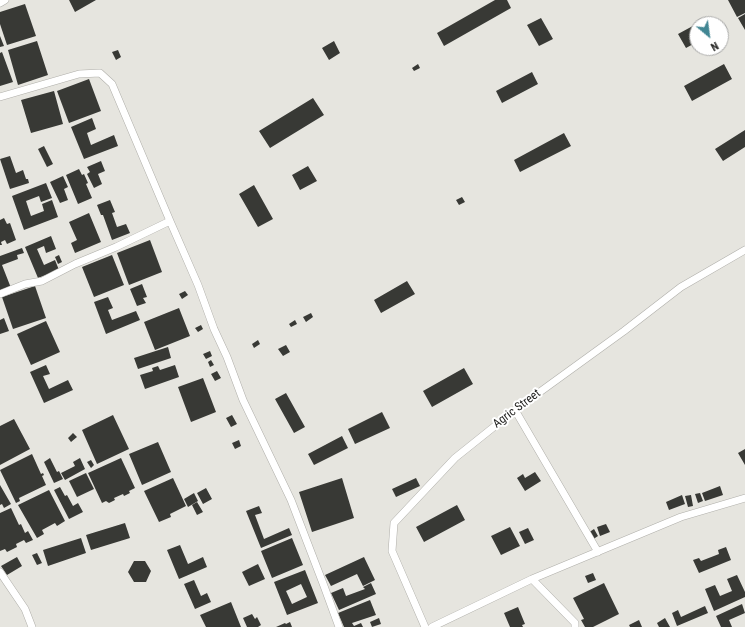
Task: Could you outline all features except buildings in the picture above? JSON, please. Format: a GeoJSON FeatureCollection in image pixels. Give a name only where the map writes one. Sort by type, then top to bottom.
{"type":"FeatureCollection","features":[{"type":"Feature","properties":{"kind":"street"},"geometry":{"type":"LineString","coordinates":[[0,3],[5,0]]}},
{"type":"Feature","properties":{"kind":"street"},"geometry":{"type":"LineString","coordinates":[[0,97],[79,74],[100,73],[112,84],[198,285],[243,400],[291,500],[339,627]]}},
{"type":"Feature","properties":{"kind":"street"},"geometry":{"type":"LineString","coordinates":[[0,294],[25,284],[42,281],[75,264],[116,247],[170,221]]}},
{"type":"Feature","properties":{"kind":"street","name":"Agric Street"},"geometry":{"type":"LineString","coordinates":[[425,627],[392,551],[394,522],[455,458],[515,410],[624,331],[681,287],[745,250]]}},
{"type":"Feature","properties":{"kind":"street"},"geometry":{"type":"LineString","coordinates":[[515,410],[598,552]]}},
{"type":"Feature","properties":{"kind":"street"},"geometry":{"type":"LineString","coordinates":[[432,627],[532,579],[681,517],[745,498]]}},
{"type":"Feature","properties":{"kind":"street"},"geometry":{"type":"LineString","coordinates":[[0,572],[25,608],[32,627]]}},
{"type":"Feature","properties":{"kind":"street"},"geometry":{"type":"LineString","coordinates":[[532,579],[575,623],[575,627]]}}]}
